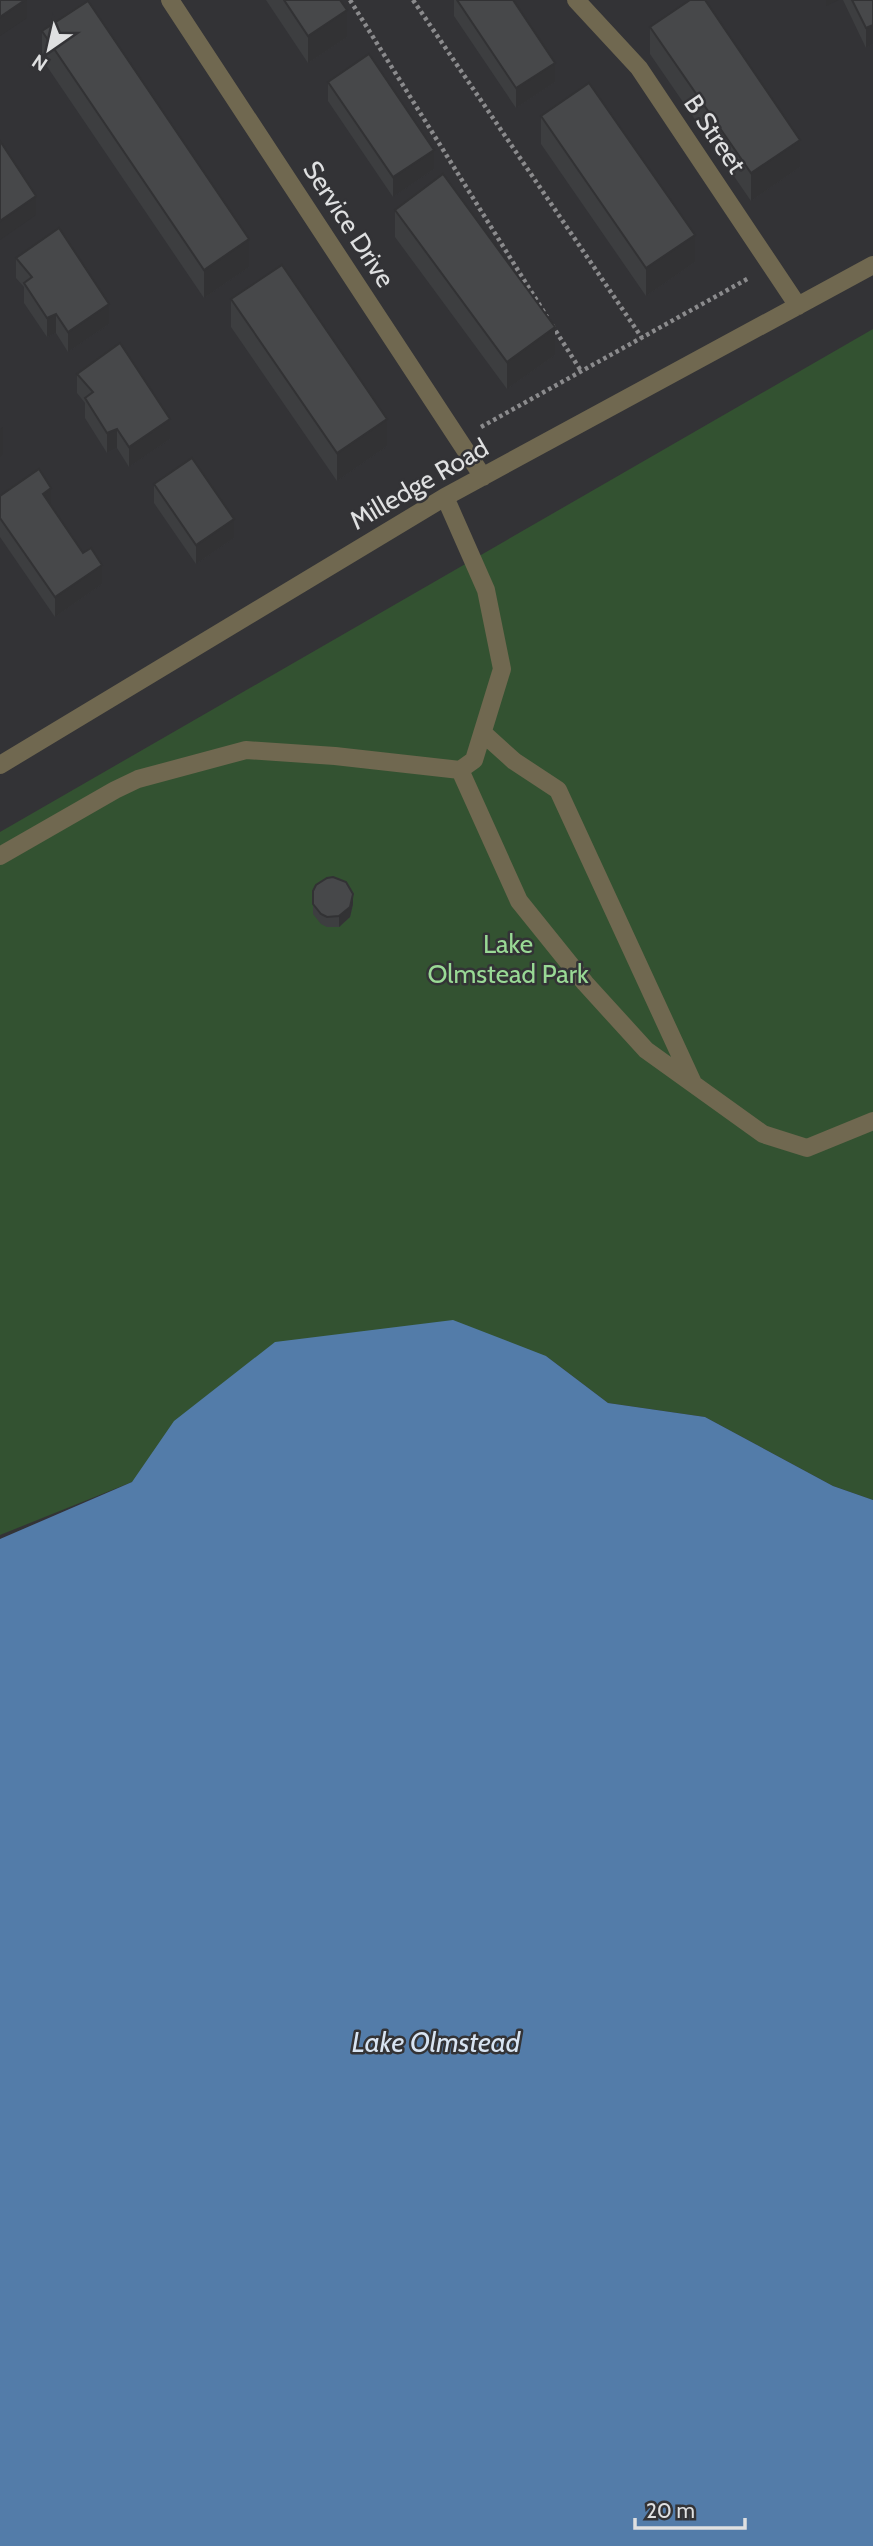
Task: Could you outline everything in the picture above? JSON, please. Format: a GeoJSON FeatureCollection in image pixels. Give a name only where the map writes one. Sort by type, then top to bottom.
{"type":"FeatureCollection","features":[{"type":"Feature","properties":{"kind":"street","name":"Service Drive"},"geometry":{"type":"LineString","coordinates":[[170,0],[483,477]]}},
{"type":"Feature","properties":{"kind":"street","name":"B Street"},"geometry":{"type":"LineString","coordinates":[[576,0],[639,68],[798,306]]}},
{"type":"Feature","properties":{"kind":"street","name":"Milledge Road"},"geometry":{"type":"LineString","coordinates":[[0,765],[444,497],[873,265]]}},
{"type":"Feature","properties":{"kind":"street"},"geometry":{"type":"LineString","coordinates":[[0,856],[138,779],[246,750],[335,755],[460,770],[474,760],[502,669],[486,590],[444,497]]}},
{"type":"Feature","properties":{"kind":"street"},"geometry":{"type":"LineString","coordinates":[[483,733],[514,761],[558,790],[693,1084]]}},
{"type":"Feature","properties":{"kind":"street"},"geometry":{"type":"LineString","coordinates":[[460,770],[519,901],[585,983],[646,1050],[763,1135],[807,1148],[873,1121]]}},
{"type":"Feature","properties":{"kind":"path"},"geometry":{"type":"LineString","coordinates":[[350,0],[581,371]]}},
{"type":"Feature","properties":{"kind":"path"},"geometry":{"type":"LineString","coordinates":[[413,0],[642,338]]}},
{"type":"Feature","properties":{"kind":"path"},"geometry":{"type":"LineString","coordinates":[[459,439],[771,265]]}},
{"type":"Feature","properties":{"kind":"green space","name":"Lake Olmstead Park"},"geometry":{"type":"Polygon","coordinates":[[[873,329],[873,1500],[833,1486],[705,1417],[608,1403],[546,1356],[132,1482],[0,1535],[0,832],[873,329]]]}},
{"type":"Feature","properties":{"kind":"water","name":"Lake Olmstead"},"geometry":{"type":"Polygon","coordinates":[[[453,1320],[546,1356],[608,1403],[705,1417],[833,1486],[873,1500],[873,2546],[0,2546],[0,1539],[132,1482],[174,1421],[275,1342],[453,1320]]]}},
{"type":"Feature","properties":{"kind":"building"},"geometry":{"type":"Polygon","coordinates":[[[0,0],[25,0],[0,17],[0,0]]]}},
{"type":"Feature","properties":{"kind":"building"},"geometry":{"type":"Polygon","coordinates":[[[284,0],[340,0],[347,10],[308,36],[284,0]]]}},
{"type":"Feature","properties":{"kind":"building"},"geometry":{"type":"Polygon","coordinates":[[[457,0],[513,0],[555,63],[516,88],[457,0]]]}},
{"type":"Feature","properties":{"kind":"building"},"geometry":{"type":"Polygon","coordinates":[[[690,0],[705,0],[800,140],[751,173],[650,27],[690,0]]]}},
{"type":"Feature","properties":{"kind":"building"},"geometry":{"type":"Polygon","coordinates":[[[852,0],[873,0],[873,25],[866,28],[852,0]]]}},
{"type":"Feature","properties":{"kind":"building"},"geometry":{"type":"Polygon","coordinates":[[[88,1],[249,239],[204,270],[42,31],[88,1]]]}},
{"type":"Feature","properties":{"kind":"building"},"geometry":{"type":"Polygon","coordinates":[[[369,54],[434,150],[393,177],[328,82],[369,54]]]}},
{"type":"Feature","properties":{"kind":"building"},"geometry":{"type":"Polygon","coordinates":[[[589,83],[695,235],[646,268],[541,116],[589,83]]]}},
{"type":"Feature","properties":{"kind":"building"},"geometry":{"type":"Polygon","coordinates":[[[0,141],[36,196],[0,221],[0,141]]]}},
{"type":"Feature","properties":{"kind":"building"},"geometry":{"type":"Polygon","coordinates":[[[443,174],[555,327],[507,362],[395,210],[443,174]]]}},
{"type":"Feature","properties":{"kind":"building"},"geometry":{"type":"Polygon","coordinates":[[[59,228],[109,304],[68,332],[56,314],[47,318],[24,283],[32,277],[16,258],[59,228]]]}},
{"type":"Feature","properties":{"kind":"building"},"geometry":{"type":"Polygon","coordinates":[[[282,265],[387,419],[337,453],[231,299],[282,265]]]}},
{"type":"Feature","properties":{"kind":"building"},"geometry":{"type":"Polygon","coordinates":[[[120,343],[170,419],[129,447],[117,429],[107,433],[85,398],[93,392],[77,374],[120,343]]]}},
{"type":"Feature","properties":{"kind":"building"},"geometry":{"type":"Polygon","coordinates":[[[192,458],[234,519],[196,545],[154,484],[192,458]]]}},
{"type":"Feature","properties":{"kind":"building"},"geometry":{"type":"Polygon","coordinates":[[[39,469],[51,488],[43,494],[83,553],[91,548],[102,565],[55,597],[0,518],[0,496],[39,469]]]}},
{"type":"Feature","properties":{"kind":"building"},"geometry":{"type":"Polygon","coordinates":[[[333,877],[346,882],[353,894],[350,907],[339,916],[327,917],[313,904],[313,891],[316,885],[333,877]]]}}]}
